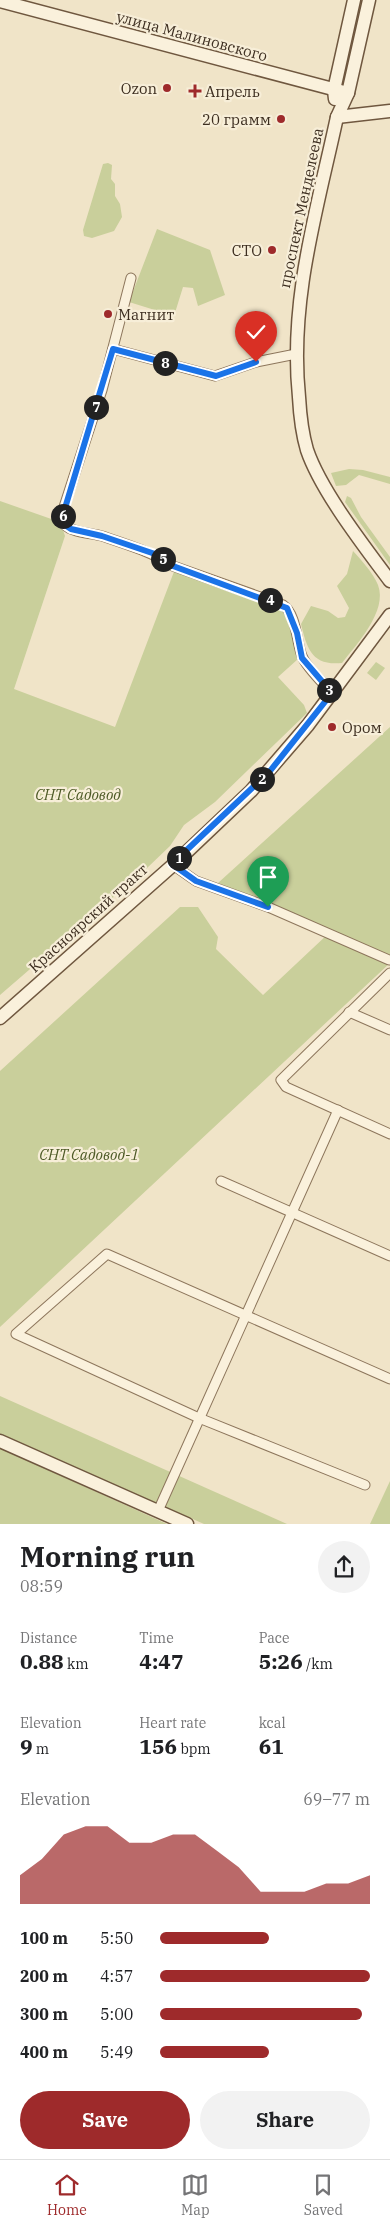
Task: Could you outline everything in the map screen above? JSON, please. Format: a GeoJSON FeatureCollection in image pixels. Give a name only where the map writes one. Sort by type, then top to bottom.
{"type":"FeatureCollection","features":[{"type":"Feature","properties":{"kind":"main road","name":"проспект Менделеева"},"geometry":{"type":"LineString","coordinates":[[337,116],[334,90],[354,0]]}},
{"type":"Feature","properties":{"kind":"main road","name":"проспект Менделеева"},"geometry":{"type":"LineString","coordinates":[[369,0],[348,94],[337,116],[304,269],[297,323],[296,354],[301,422],[308,450],[319,476],[333,500],[390,581]]}},
{"type":"Feature","properties":{"kind":"main road","name":"улица Малиновского"},"geometry":{"type":"LineString","coordinates":[[0,1],[348,94]]}},
{"type":"Feature","properties":{"kind":"main road"},"geometry":{"type":"LineString","coordinates":[[337,116],[390,111]]}},
{"type":"Feature","properties":{"kind":"main road","name":"Красноярский тракт"},"geometry":{"type":"LineString","coordinates":[[0,1018],[172,864],[270,771],[332,693],[390,614]]}},
{"type":"Feature","properties":{"kind":"main road"},"geometry":{"type":"LineString","coordinates":[[0,1441],[187,1524]]}},
{"type":"Feature","properties":{"kind":"street"},"geometry":{"type":"LineString","coordinates":[[131,278],[113,349],[63,510],[62,518],[65,525],[71,529],[102,536],[158,555],[173,566],[283,605],[287,608],[294,626],[302,658],[332,693]]}},
{"type":"Feature","properties":{"kind":"street"},"geometry":{"type":"LineString","coordinates":[[113,349],[216,376],[256,362],[296,354]]}},
{"type":"Feature","properties":{"kind":"street"},"geometry":{"type":"LineString","coordinates":[[172,864],[196,881],[268,907],[389,960]]}},
{"type":"Feature","properties":{"kind":"street"},"geometry":{"type":"LineString","coordinates":[[390,973],[281,1080],[286,1087],[390,1134]]}},
{"type":"Feature","properties":{"kind":"street"},"geometry":{"type":"LineString","coordinates":[[349,1012],[390,1030]]}},
{"type":"Feature","properties":{"kind":"street"},"geometry":{"type":"LineString","coordinates":[[158,1511],[338,1110]]}},
{"type":"Feature","properties":{"kind":"street"},"geometry":{"type":"LineString","coordinates":[[221,1181],[390,1256]]}},
{"type":"Feature","properties":{"kind":"street"},"geometry":{"type":"LineString","coordinates":[[365,1485],[200,1418],[16,1334],[107,1254],[390,1379]]}},
{"type":"Feature","properties":{"kind":"green space"},"geometry":{"type":"Polygon","coordinates":[[[359,0],[363,0],[347,72],[343,72],[359,0]]]}},
{"type":"Feature","properties":{"kind":"green space"},"geometry":{"type":"Polygon","coordinates":[[[108,163],[112,165],[111,179],[115,184],[115,196],[120,204],[122,217],[114,231],[92,238],[84,236],[83,230],[103,164],[108,163]]]}},
{"type":"Feature","properties":{"kind":"green space"},"geometry":{"type":"Polygon","coordinates":[[[157,229],[210,250],[225,295],[198,306],[193,288],[183,287],[174,316],[129,302],[157,229]]]}},
{"type":"Feature","properties":{"kind":"green space"},"geometry":{"type":"Polygon","coordinates":[[[349,469],[363,470],[390,477],[390,484],[359,475],[346,485],[336,486],[331,473],[349,469]]]}},
{"type":"Feature","properties":{"kind":"green space"},"geometry":{"type":"Polygon","coordinates":[[[347,496],[351,498],[361,517],[390,557],[390,565],[345,502],[347,496]]]}},
{"type":"Feature","properties":{"kind":"green space","name":"СНТ Садовод"},"geometry":{"type":"Polygon","coordinates":[[[0,501],[57,521],[62,527],[65,536],[14,689],[115,727],[175,569],[283,608],[296,639],[298,659],[278,677],[304,705],[307,713],[215,802],[184,825],[170,846],[146,869],[0,995],[0,501]]]}},
{"type":"Feature","properties":{"kind":"green space"},"geometry":{"type":"Polygon","coordinates":[[[353,551],[364,563],[378,585],[380,595],[379,606],[369,627],[342,663],[324,662],[312,654],[301,624],[311,606],[328,611],[338,618],[345,617],[349,608],[337,586],[347,574],[353,551]]]}},
{"type":"Feature","properties":{"kind":"green space"},"geometry":{"type":"Polygon","coordinates":[[[376,662],[385,668],[376,680],[367,673],[376,662]]]}},
{"type":"Feature","properties":{"kind":"green space","name":"СНТ Садовод-1"},"geometry":{"type":"Polygon","coordinates":[[[390,727],[390,963],[0,1327],[0,1071],[180,907],[198,907],[218,937],[216,949],[263,995],[329,933],[218,883],[390,727]]]}},
{"type":"Feature","properties":{"kind":"green space"},"geometry":{"type":"Polygon","coordinates":[[[0,1396],[287,1524],[204,1524],[0,1434],[0,1396]]]}},
{"type":"Feature","properties":{"kind":"green space"},"geometry":{"type":"Polygon","coordinates":[[[0,1448],[167,1524],[0,1524],[0,1448]]]}},
{"type":"Feature","properties":{"kind":"green space"},"geometry":{"type":"Polygon","coordinates":[[[390,1481],[390,1524],[370,1524],[390,1481]]]}},
{"type":"Feature","properties":{"kind":"place","name":"Ozon"},"geometry":{"type":"Point","coordinates":[167,88]}},
{"type":"Feature","properties":{"kind":"place","name":"Апрель"},"geometry":{"type":"Point","coordinates":[195,91]}},
{"type":"Feature","properties":{"kind":"place","name":"20 грамм"},"geometry":{"type":"Point","coordinates":[281,119]}},
{"type":"Feature","properties":{"kind":"place","name":"СТО"},"geometry":{"type":"Point","coordinates":[272,250]}},
{"type":"Feature","properties":{"kind":"place","name":"Магнит"},"geometry":{"type":"Point","coordinates":[108,314]}},
{"type":"Feature","properties":{"kind":"place","name":"Ором"},"geometry":{"type":"Point","coordinates":[332,727]}},
{"type":"Feature","properties":{"kind":"route"},"geometry":{"type":"LineString","coordinates":[[256,362],[216,376],[113,349],[62,518],[65,525],[71,529],[102,536],[126,546],[158,555],[173,566],[287,608],[300,643],[302,658],[332,693],[270,771],[172,864],[196,881],[268,907]]}}]}
